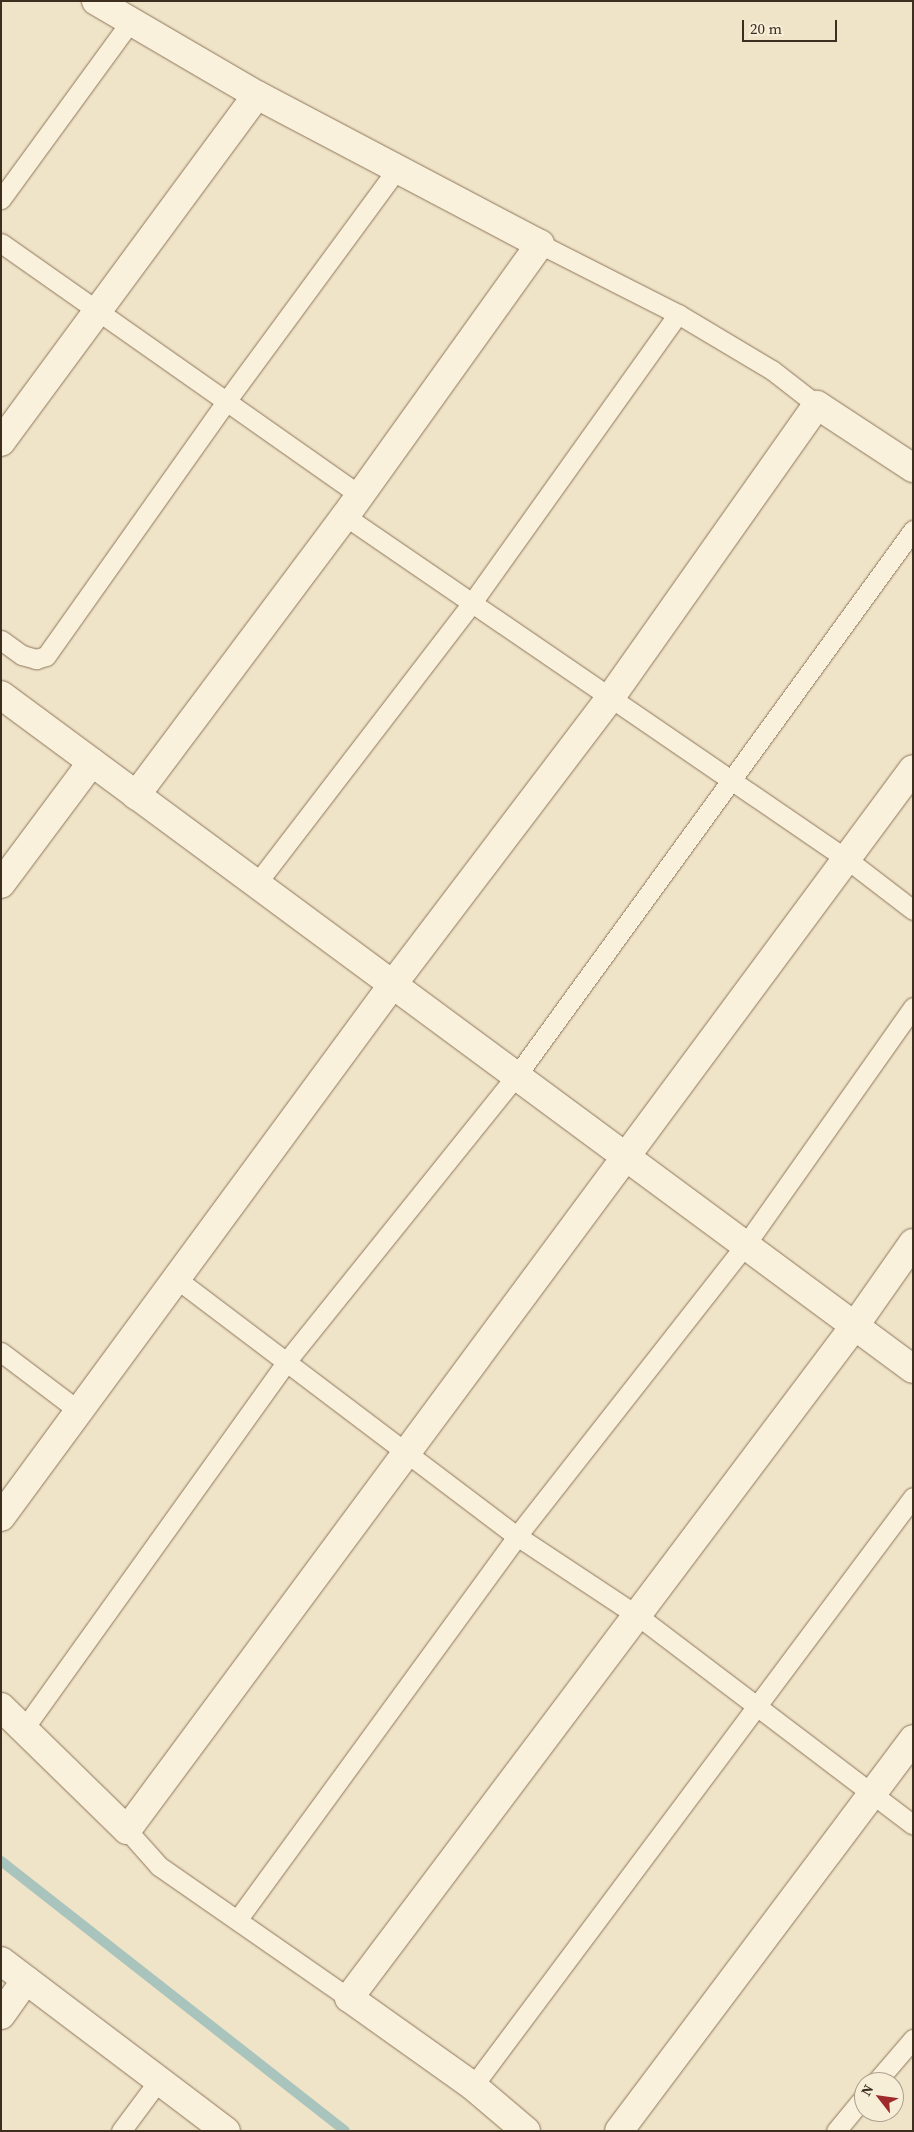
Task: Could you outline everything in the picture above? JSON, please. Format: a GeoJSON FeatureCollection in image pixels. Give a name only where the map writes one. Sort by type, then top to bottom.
{"type":"FeatureCollection","features":[{"type":"Feature","properties":{"kind":"street"},"geometry":{"type":"LineString","coordinates":[[96,1],[257,95],[540,244],[352,505],[136,795]]}},
{"type":"Feature","properties":{"kind":"street"},"geometry":{"type":"LineString","coordinates":[[1,442],[257,95]]}},
{"type":"Feature","properties":{"kind":"street"},"geometry":{"type":"LineString","coordinates":[[1,1517],[178,1280],[393,984],[611,697],[817,405],[913,468]]}},
{"type":"Feature","properties":{"kind":"street"},"geometry":{"type":"LineString","coordinates":[[1,695],[856,1324],[913,1369]]}},
{"type":"Feature","properties":{"kind":"street"},"geometry":{"type":"LineString","coordinates":[[1,884],[92,762]]}},
{"type":"Feature","properties":{"kind":"street"},"geometry":{"type":"LineString","coordinates":[[1,1707],[25,1727],[127,1830],[628,1157],[913,769]]}},
{"type":"Feature","properties":{"kind":"street"},"geometry":{"type":"LineString","coordinates":[[526,2131],[473,2086],[349,1998],[638,1616],[856,1324],[913,1243]]}},
{"type":"Feature","properties":{"kind":"street"},"geometry":{"type":"LineString","coordinates":[[619,2131],[913,1739]]}},
{"type":"Feature","properties":{"kind":"street"},"geometry":{"type":"LineString","coordinates":[[1,1961],[226,2131]]}},
{"type":"Feature","properties":{"kind":"street"},"geometry":{"type":"LineString","coordinates":[[1,2014],[26,1980]]}},
{"type":"Feature","properties":{"kind":"lane"},"geometry":{"type":"LineString","coordinates":[[1,200],[131,21]]}},
{"type":"Feature","properties":{"kind":"lane"},"geometry":{"type":"LineString","coordinates":[[1,640],[22,655],[36,659],[46,656],[225,403],[397,169]]}},
{"type":"Feature","properties":{"kind":"lane"},"geometry":{"type":"LineString","coordinates":[[1,243],[225,403],[471,604],[611,697],[848,860],[913,910]]}},
{"type":"Feature","properties":{"kind":"lane"},"geometry":{"type":"LineString","coordinates":[[540,244],[678,314],[772,370],[817,405]]}},
{"type":"Feature","properties":{"kind":"lane"},"geometry":{"type":"LineString","coordinates":[[257,883],[471,604],[678,314]]}},
{"type":"Feature","properties":{"kind":"lane"},"geometry":{"type":"LineString","coordinates":[[25,1727],[286,1362],[517,1075],[913,530]]}},
{"type":"Feature","properties":{"kind":"lane"},"geometry":{"type":"LineString","coordinates":[[238,1919],[517,1536],[746,1244],[913,1007]]}},
{"type":"Feature","properties":{"kind":"lane"},"geometry":{"type":"LineString","coordinates":[[178,1280],[517,1536],[638,1616],[758,1705],[913,1825]]}},
{"type":"Feature","properties":{"kind":"lane"},"geometry":{"type":"LineString","coordinates":[[1,1352],[79,1411]]}},
{"type":"Feature","properties":{"kind":"lane"},"geometry":{"type":"LineString","coordinates":[[473,2086],[913,1497]]}},
{"type":"Feature","properties":{"kind":"lane"},"geometry":{"type":"LineString","coordinates":[[127,1830],[159,1866],[238,1919],[349,1998]]}},
{"type":"Feature","properties":{"kind":"lane"},"geometry":{"type":"LineString","coordinates":[[884,2072],[913,2038]]}},
{"type":"Feature","properties":{"kind":"lane"},"geometry":{"type":"LineString","coordinates":[[121,2131],[159,2080]]}},
{"type":"Feature","properties":{"kind":"lane"},"geometry":{"type":"LineString","coordinates":[[836,2131],[854,2109]]}},
{"type":"Feature","properties":{"kind":"waterway"},"geometry":{"type":"LineString","coordinates":[[1,1861],[345,2131]]}}]}
